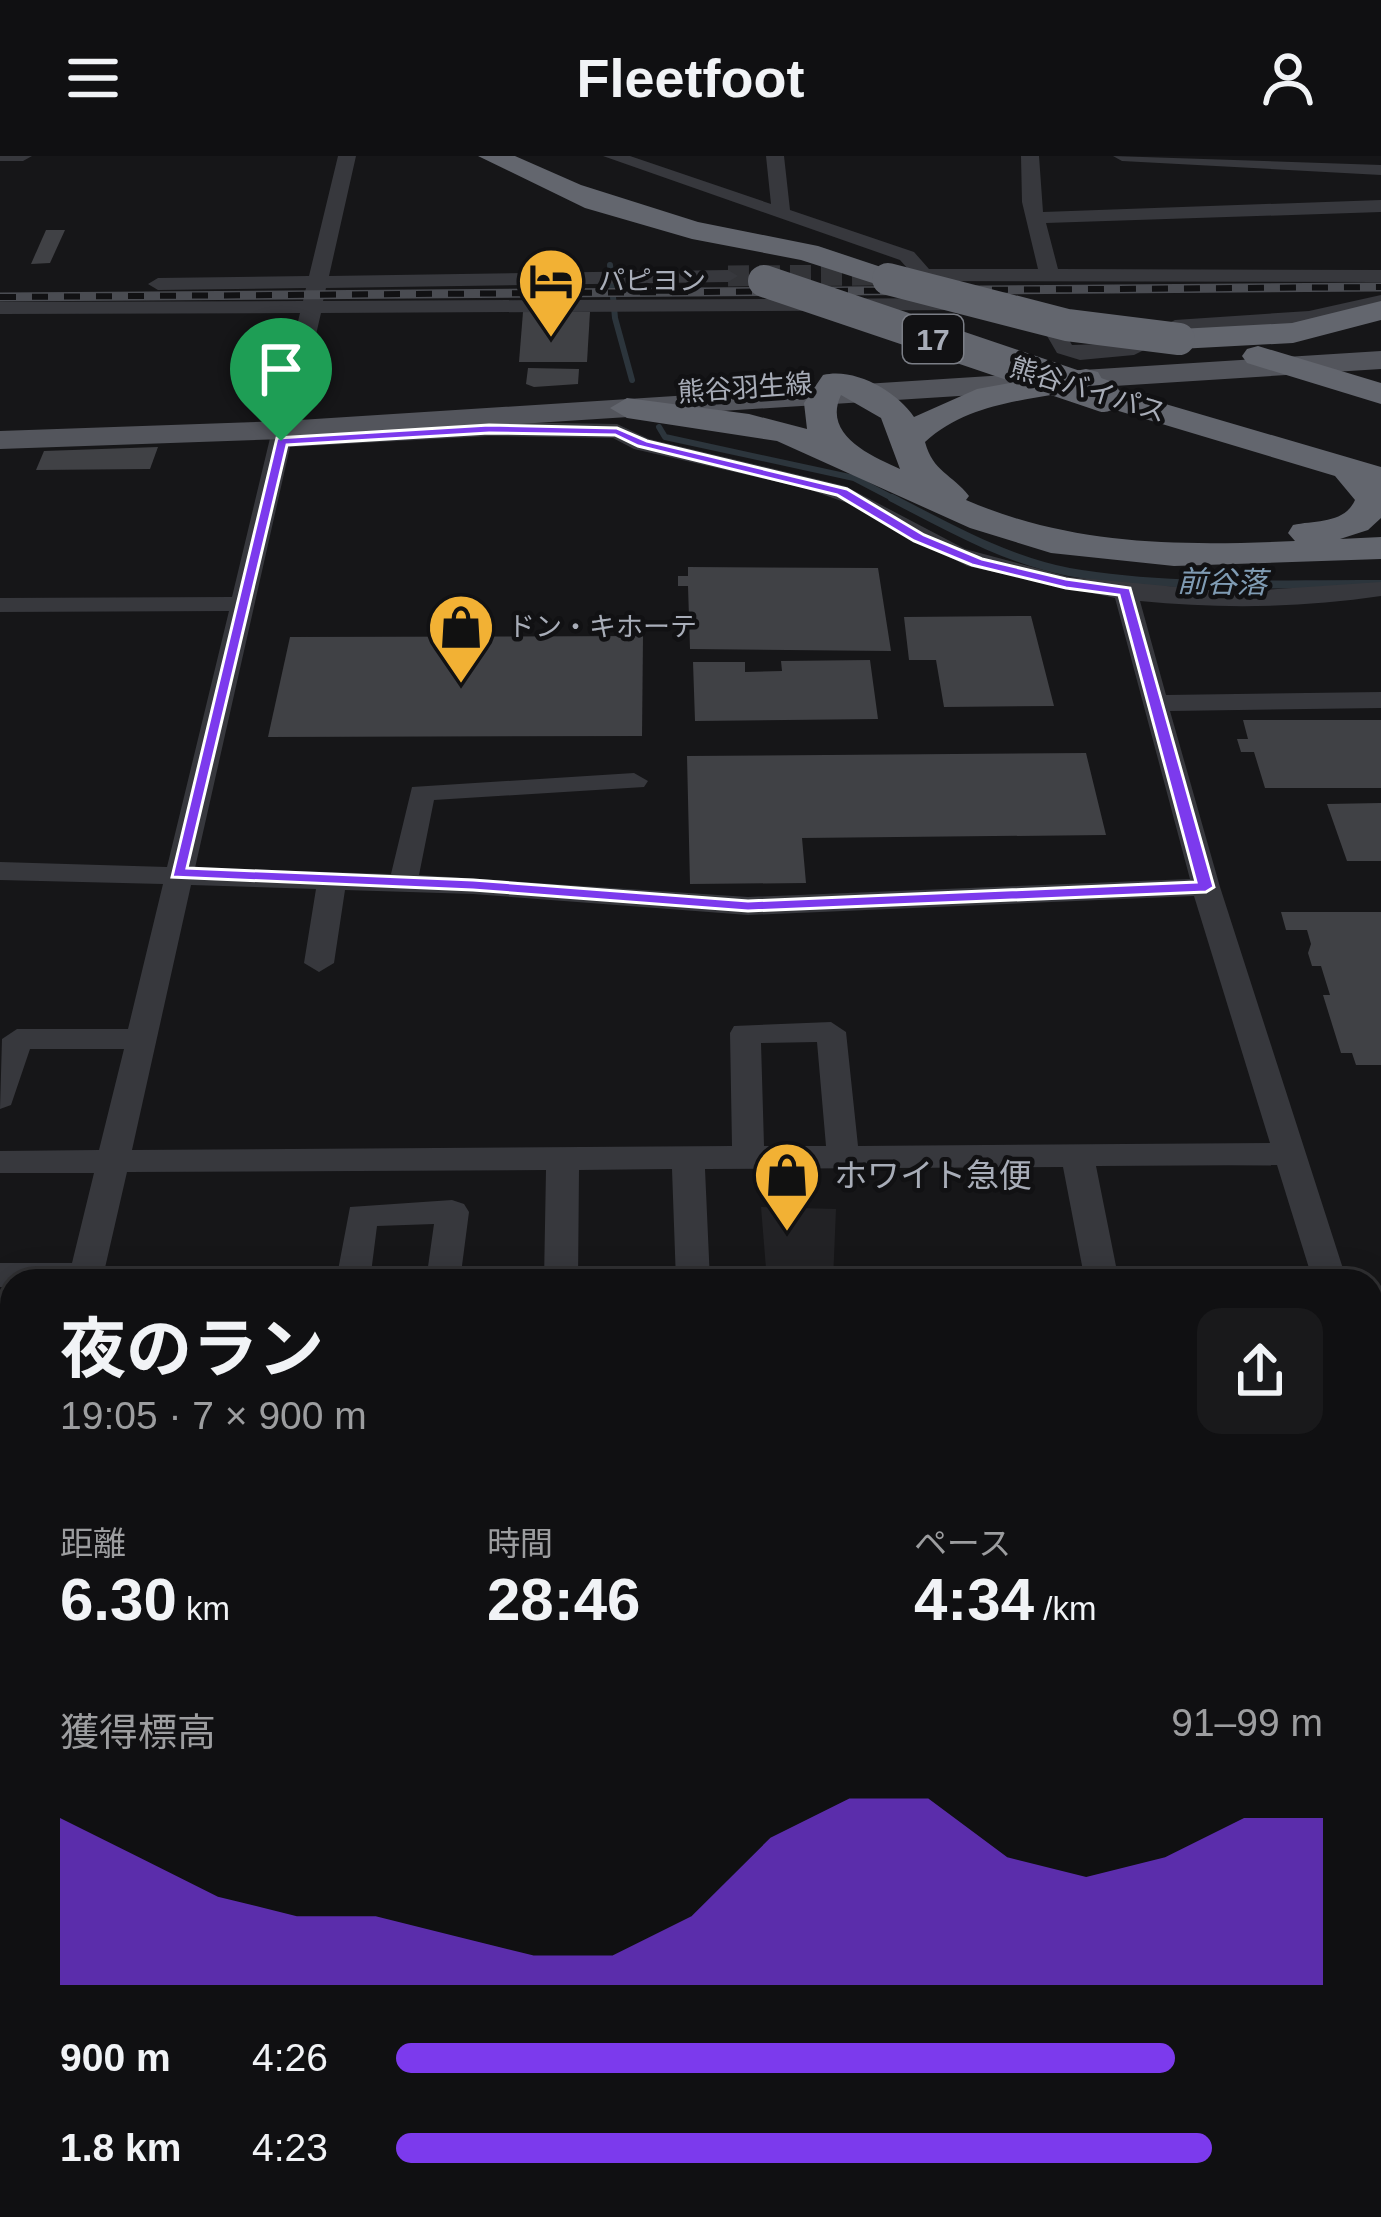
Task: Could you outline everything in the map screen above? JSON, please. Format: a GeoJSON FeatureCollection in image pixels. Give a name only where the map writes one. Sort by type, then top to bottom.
{"type":"FeatureCollection","features":[{"type":"Feature","properties":{"kind":"highway","name":"熊谷バイパス"},"geometry":{"type":"LineString","coordinates":[[466,156],[615,224],[764,281],[1370,471]]}},
{"type":"Feature","properties":{"kind":"highway","name":"熊谷バイパス"},"geometry":{"type":"LineString","coordinates":[[492,156],[675,236],[1110,390]]}},
{"type":"Feature","properties":{"kind":"highway"},"geometry":{"type":"LineString","coordinates":[[564,189],[692,230],[906,276],[1067,326],[1179,338],[1293,333],[1381,310]]}},
{"type":"Feature","properties":{"kind":"highway"},"geometry":{"type":"LineString","coordinates":[[1258,356],[1381,394]]}},
{"type":"Feature","properties":{"kind":"highway"},"geometry":{"type":"LineString","coordinates":[[850,458],[823,433],[817,419],[840,390],[897,415],[909,459],[929,484],[962,502],[1067,532],[1160,540],[1276,537],[1359,522],[1369,513],[1373,499],[1370,471]]}},
{"type":"Feature","properties":{"kind":"highway"},"geometry":{"type":"LineString","coordinates":[[904,442],[930,417],[957,404],[1110,390]]}},
{"type":"Feature","properties":{"kind":"highway"},"geometry":{"type":"LineString","coordinates":[[627,408],[744,422],[850,458],[976,520],[1075,547],[1183,553],[1381,548]]}},
{"type":"Feature","properties":{"kind":"main road","name":"熊谷羽生線"},"geometry":{"type":"LineString","coordinates":[[0,440],[284,430],[627,408],[1381,349]]}},
{"type":"Feature","properties":{"kind":"main road","name":"熊谷羽生線"},"geometry":{"type":"LineString","coordinates":[[284,430],[840,390],[1110,390],[1294,366],[1381,360]]}},
{"type":"Feature","properties":{"kind":"street"},"geometry":{"type":"LineString","coordinates":[[0,156],[23,156]]}},
{"type":"Feature","properties":{"kind":"street"},"geometry":{"type":"LineString","coordinates":[[88,1269],[347,156]]}},
{"type":"Feature","properties":{"kind":"street"},"geometry":{"type":"LineString","coordinates":[[612,156],[908,256],[906,276],[1381,275]]}},
{"type":"Feature","properties":{"kind":"street"},"geometry":{"type":"LineString","coordinates":[[775,156],[782,214]]}},
{"type":"Feature","properties":{"kind":"street"},"geometry":{"type":"LineString","coordinates":[[1030,156],[1035,218],[1050,278]]}},
{"type":"Feature","properties":{"kind":"street"},"geometry":{"type":"LineString","coordinates":[[1123,156],[1381,170]]}},
{"type":"Feature","properties":{"kind":"street"},"geometry":{"type":"LineString","coordinates":[[1035,218],[1381,206]]}},
{"type":"Feature","properties":{"kind":"street"},"geometry":{"type":"LineString","coordinates":[[136,284],[728,276]]}},
{"type":"Feature","properties":{"kind":"street"},"geometry":{"type":"LineString","coordinates":[[0,308],[1013,304],[1045,313],[1064,350],[1080,354],[1134,350],[1175,326],[1292,320],[1381,301]]}},
{"type":"Feature","properties":{"kind":"street"},"geometry":{"type":"LineString","coordinates":[[284,430],[617,431],[663,449],[842,492],[919,538],[977,562],[1066,584],[1251,598],[1381,590]]}},
{"type":"Feature","properties":{"kind":"street"},"geometry":{"type":"LineString","coordinates":[[1125,591],[1206,887],[1326,1269]]}},
{"type":"Feature","properties":{"kind":"street"},"geometry":{"type":"LineString","coordinates":[[0,605],[240,604]]}},
{"type":"Feature","properties":{"kind":"street"},"geometry":{"type":"LineString","coordinates":[[1155,703],[1381,700]]}},
{"type":"Feature","properties":{"kind":"street"},"geometry":{"type":"LineString","coordinates":[[403,883],[422,793],[634,781]]}},
{"type":"Feature","properties":{"kind":"street"},"geometry":{"type":"LineString","coordinates":[[0,871],[403,883],[748,906],[1206,887]]}},
{"type":"Feature","properties":{"kind":"street"},"geometry":{"type":"LineString","coordinates":[[319,963],[332,880]]}},
{"type":"Feature","properties":{"kind":"street"},"geometry":{"type":"LineString","coordinates":[[748,1157],[745,1033],[831,1032],[843,1156]]}},
{"type":"Feature","properties":{"kind":"street"},"geometry":{"type":"LineString","coordinates":[[0,1098],[17,1039],[141,1039]]}},
{"type":"Feature","properties":{"kind":"street"},"geometry":{"type":"LineString","coordinates":[[0,1162],[1289,1154]]}},
{"type":"Feature","properties":{"kind":"street"},"geometry":{"type":"LineString","coordinates":[[1077,1155],[1100,1269]]}},
{"type":"Feature","properties":{"kind":"street"},"geometry":{"type":"LineString","coordinates":[[688,1157],[693,1269]]}},
{"type":"Feature","properties":{"kind":"street"},"geometry":{"type":"LineString","coordinates":[[561,1269],[562,1158]]}},
{"type":"Feature","properties":{"kind":"street"},"geometry":{"type":"LineString","coordinates":[[355,1269],[362,1215],[452,1212],[445,1269]]}},
{"type":"Feature","properties":{"kind":"shaded area"},"geometry":{"type":"Polygon","coordinates":[[[761,1207],[836,1209],[834,1269],[766,1269],[761,1207]]]}},
{"type":"Feature","properties":{"kind":"building"},"geometry":{"type":"Polygon","coordinates":[[[46,230],[65,230],[50,263],[31,264],[46,230]]]}},
{"type":"Feature","properties":{"kind":"building"},"geometry":{"type":"Polygon","coordinates":[[[523,312],[590,312],[587,362],[519,362],[523,312]]]}},
{"type":"Feature","properties":{"kind":"building"},"geometry":{"type":"Polygon","coordinates":[[[528,368],[579,369],[578,384],[534,387],[526,384],[528,368]]]}},
{"type":"Feature","properties":{"kind":"building"},"geometry":{"type":"Polygon","coordinates":[[[158,447],[150,469],[36,470],[44,451],[158,447]]]}},
{"type":"Feature","properties":{"kind":"building"},"geometry":{"type":"Polygon","coordinates":[[[688,567],[878,568],[891,651],[690,649],[688,586],[678,586],[678,576],[688,576],[688,567]]]}},
{"type":"Feature","properties":{"kind":"building"},"geometry":{"type":"Polygon","coordinates":[[[1031,616],[1054,706],[944,707],[936,660],[909,660],[904,617],[1031,616]]]}},
{"type":"Feature","properties":{"kind":"building","name":"ドン・キホーテ"},"geometry":{"type":"Polygon","coordinates":[[[643,636],[642,736],[268,737],[290,637],[643,636]]]}},
{"type":"Feature","properties":{"kind":"building"},"geometry":{"type":"Polygon","coordinates":[[[870,660],[878,719],[695,721],[693,662],[745,662],[745,672],[782,671],[781,661],[870,660]]]}},
{"type":"Feature","properties":{"kind":"building"},"geometry":{"type":"Polygon","coordinates":[[[1243,720],[1381,720],[1381,788],[1265,788],[1254,752],[1241,752],[1237,739],[1248,739],[1243,720]]]}},
{"type":"Feature","properties":{"kind":"building"},"geometry":{"type":"Polygon","coordinates":[[[1086,753],[1106,835],[802,838],[806,883],[690,884],[687,756],[1086,753]]]}},
{"type":"Feature","properties":{"kind":"building"},"geometry":{"type":"Polygon","coordinates":[[[1381,803],[1381,861],[1347,861],[1327,804],[1381,803]]]}},
{"type":"Feature","properties":{"kind":"building"},"geometry":{"type":"Polygon","coordinates":[[[1281,912],[1381,912],[1381,1065],[1356,1065],[1352,1053],[1341,1053],[1323,995],[1330,995],[1321,966],[1312,966],[1308,953],[1307,930],[1286,930],[1281,912]]]}},
{"type":"Feature","properties":{"kind":"waterway","name":"前谷落"},"geometry":{"type":"LineString","coordinates":[[610,265],[615,318],[632,380]]}},
{"type":"Feature","properties":{"kind":"waterway","name":"前谷落"},"geometry":{"type":"LineString","coordinates":[[659,427],[665,437],[854,478],[898,501]]}},
{"type":"Feature","properties":{"kind":"waterway","name":"前谷落"},"geometry":{"type":"LineString","coordinates":[[892,498],[1000,551],[1069,572],[1185,583],[1381,584]]}},
{"type":"Feature","properties":{"kind":"tunnel"},"geometry":{"type":"LineString","coordinates":[[728,276],[888,275]]}},
{"type":"Feature","properties":{"kind":"railway"},"geometry":{"type":"LineString","coordinates":[[0,297],[1381,287]]}},
{"type":"Feature","properties":{"kind":"place","name":"パピヨン"},"geometry":{"type":"Point","coordinates":[551,340]}},
{"type":"Feature","properties":{"kind":"place","name":"ドン・キホーテ"},"geometry":{"type":"Point","coordinates":[461,686]}},
{"type":"Feature","properties":{"kind":"place","name":"ホワイト急便"},"geometry":{"type":"Point","coordinates":[787,1234]}},
{"type":"Feature","properties":{"kind":"route"},"geometry":{"type":"LineString","coordinates":[[489,429],[617,431],[642,444],[842,492],[919,538],[977,562],[1066,584],[1125,591],[1206,887],[748,906],[473,885],[178,873],[281,441],[489,429]]}}]}
